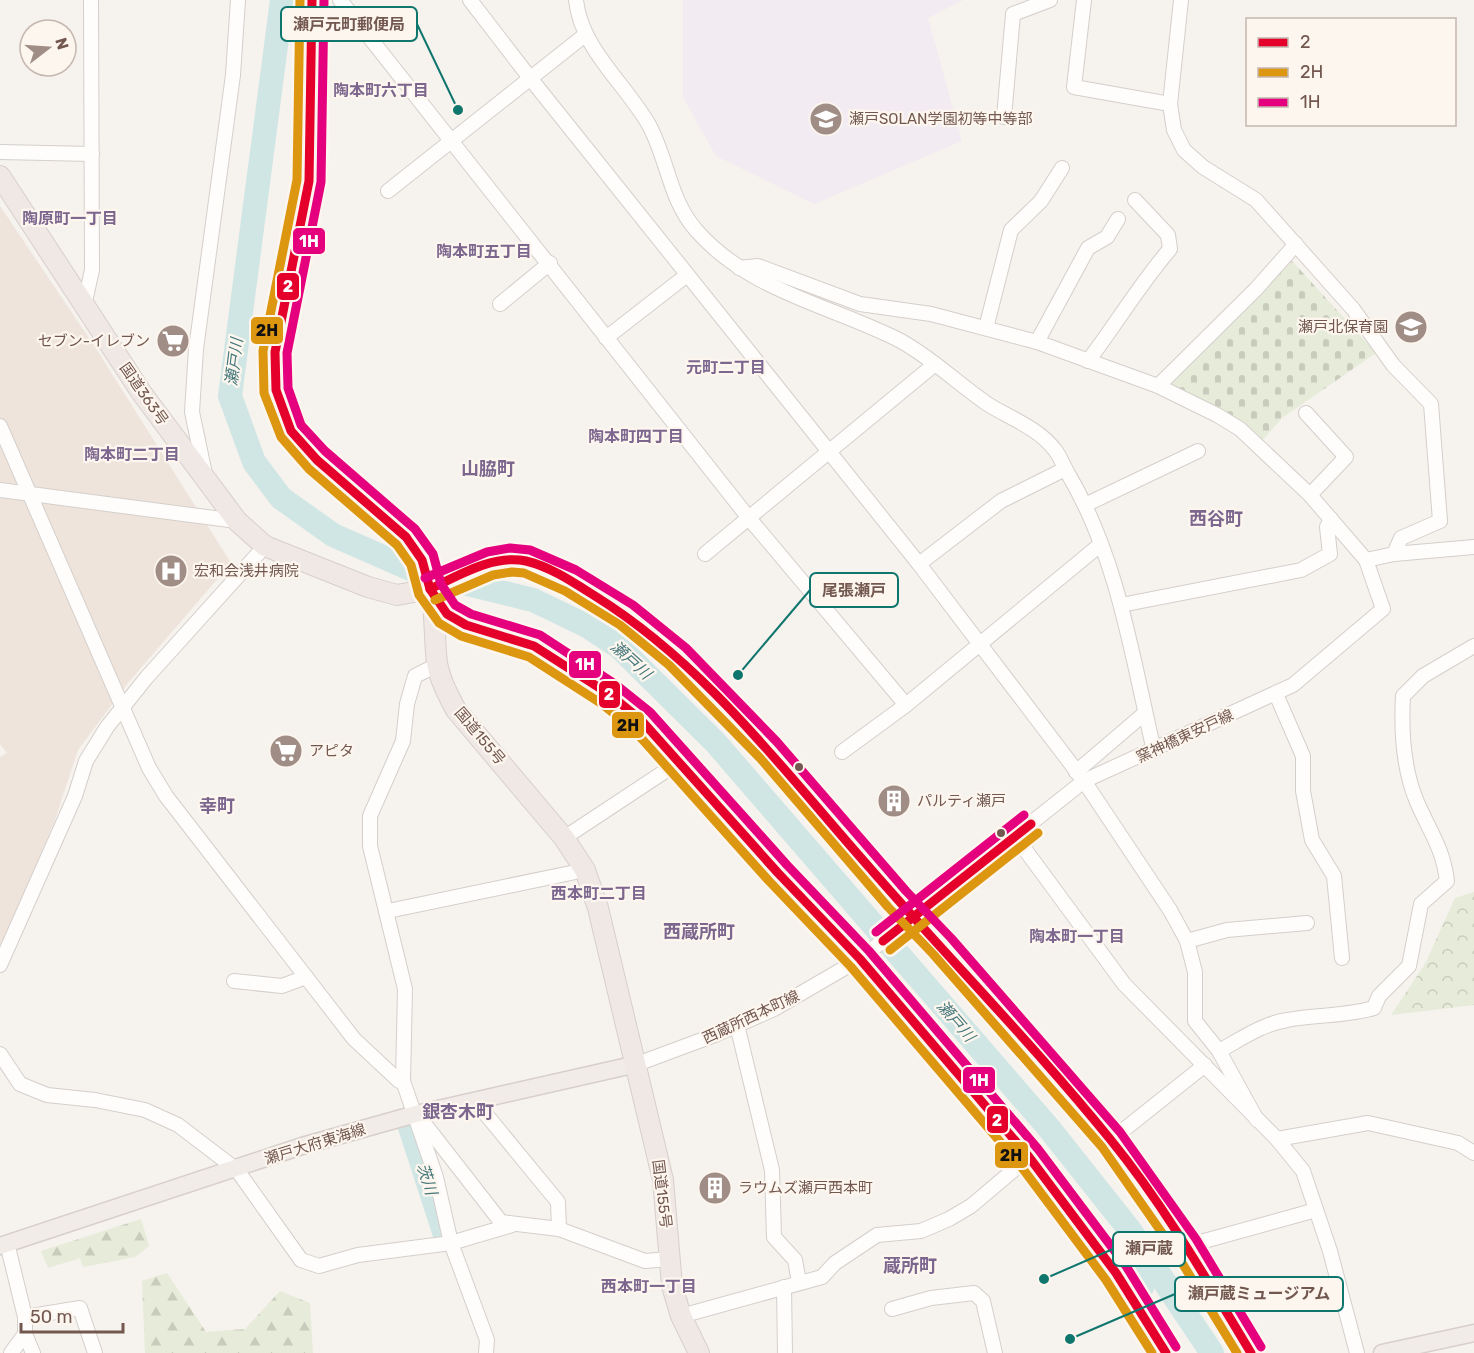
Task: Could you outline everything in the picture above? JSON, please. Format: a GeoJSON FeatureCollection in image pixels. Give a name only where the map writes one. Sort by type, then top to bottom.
{"type":"FeatureCollection","features":[{"type":"Feature","properties":{"kind":"highway","name":"国道155号"},"geometry":{"type":"LineString","coordinates":[[312,0],[309,181],[300,237],[275,352],[276,390],[291,431],[317,460],[406,537],[422,560],[430,589],[438,665],[445,689],[456,710],[564,838],[585,870],[598,908],[663,1180],[672,1286],[681,1316],[699,1353]]}},
{"type":"Feature","properties":{"kind":"highway","name":"国道363号"},"geometry":{"type":"LineString","coordinates":[[0,176],[84,306],[207,482],[237,521],[264,546],[357,583],[397,595],[430,589]]}},
{"type":"Feature","properties":{"kind":"main road"},"geometry":{"type":"LineString","coordinates":[[1166,1353],[1116,1273],[1029,1157],[863,957],[778,873],[641,720],[609,694],[534,646],[466,626],[447,614],[430,589],[466,573],[511,560],[549,569],[600,597],[687,663],[821,810],[908,922],[942,946],[1111,1140],[1186,1246],[1251,1353]]}},
{"type":"Feature","properties":{"kind":"main road","name":"瀬戸大府東海線"},"geometry":{"type":"LineString","coordinates":[[3,1245],[237,1170],[302,1146],[416,1114],[637,1064]]}},
{"type":"Feature","properties":{"kind":"main road"},"geometry":{"type":"LineString","coordinates":[[1382,1353],[1474,1333]]}},
{"type":"Feature","properties":{"kind":"street"},"geometry":{"type":"LineString","coordinates":[[84,306],[92,270],[91,0]]}},
{"type":"Feature","properties":{"kind":"street"},"geometry":{"type":"LineString","coordinates":[[207,482],[192,412],[196,349],[233,75],[238,0]]}},
{"type":"Feature","properties":{"kind":"street"},"geometry":{"type":"LineString","coordinates":[[340,0],[450,141],[550,263],[606,338],[748,517],[906,705]]}},
{"type":"Feature","properties":{"kind":"street"},"geometry":{"type":"LineString","coordinates":[[470,0],[919,564],[1080,776],[1170,910],[1187,941],[1195,972],[1196,1021],[1220,1052],[1257,1120]]}},
{"type":"Feature","properties":{"kind":"street"},"geometry":{"type":"LineString","coordinates":[[576,0],[578,16],[585,35],[648,124],[661,151],[671,189],[695,229],[739,268],[764,283],[899,340],[989,404],[1038,433],[1057,451],[1065,469],[1087,504],[1121,604],[1154,751]]}},
{"type":"Feature","properties":{"kind":"street"},"geometry":{"type":"LineString","coordinates":[[1004,117],[1013,14],[1050,0]]}},
{"type":"Feature","properties":{"kind":"street"},"geometry":{"type":"LineString","coordinates":[[1084,0],[1074,87],[1170,104]]}},
{"type":"Feature","properties":{"kind":"street"},"geometry":{"type":"LineString","coordinates":[[1181,0],[1170,104],[1174,130],[1184,150],[1203,167],[1256,200],[1353,309],[1393,365],[1431,404],[1440,520],[1401,538],[1394,554]]}},
{"type":"Feature","properties":{"kind":"street"},"geometry":{"type":"LineString","coordinates":[[388,191],[585,35]]}},
{"type":"Feature","properties":{"kind":"street"},"geometry":{"type":"LineString","coordinates":[[0,152],[92,154]]}},
{"type":"Feature","properties":{"kind":"street"},"geometry":{"type":"LineString","coordinates":[[986,327],[1011,230],[1041,201],[1062,168]]}},
{"type":"Feature","properties":{"kind":"street"},"geometry":{"type":"LineString","coordinates":[[1088,361],[1122,316],[1147,275],[1170,249],[1168,235],[1135,200]]}},
{"type":"Feature","properties":{"kind":"street"},"geometry":{"type":"LineString","coordinates":[[1037,342],[1088,248],[1107,237],[1118,219]]}},
{"type":"Feature","properties":{"kind":"street"},"geometry":{"type":"LineString","coordinates":[[1158,386],[1256,289],[1296,244]]}},
{"type":"Feature","properties":{"kind":"street"},"geometry":{"type":"LineString","coordinates":[[500,304],[550,263]]}},
{"type":"Feature","properties":{"kind":"street"},"geometry":{"type":"LineString","coordinates":[[739,268],[758,266],[860,304],[930,314],[986,327],[1037,342],[1158,386],[1240,429],[1310,495],[1366,560],[1394,554],[1474,547]]}},
{"type":"Feature","properties":{"kind":"street"},"geometry":{"type":"LineString","coordinates":[[606,338],[687,275]]}},
{"type":"Feature","properties":{"kind":"street"},"geometry":{"type":"LineString","coordinates":[[705,554],[935,364]]}},
{"type":"Feature","properties":{"kind":"street"},"geometry":{"type":"LineString","coordinates":[[1306,413],[1346,457],[1310,495]]}},
{"type":"Feature","properties":{"kind":"street"},"geometry":{"type":"LineString","coordinates":[[0,426],[149,768],[166,796],[354,1039],[399,1081],[404,1081]]}},
{"type":"Feature","properties":{"kind":"street"},"geometry":{"type":"LineString","coordinates":[[1087,504],[1198,451]]}},
{"type":"Feature","properties":{"kind":"street"},"geometry":{"type":"LineString","coordinates":[[919,564],[1000,501],[1065,469]]}},
{"type":"Feature","properties":{"kind":"street"},"geometry":{"type":"LineString","coordinates":[[0,490],[237,521]]}},
{"type":"Feature","properties":{"kind":"street"},"geometry":{"type":"LineString","coordinates":[[1121,604],[1301,570],[1330,554],[1327,527],[1331,519]]}},
{"type":"Feature","properties":{"kind":"street"},"geometry":{"type":"LineString","coordinates":[[842,752],[906,705],[1101,544]]}},
{"type":"Feature","properties":{"kind":"street"},"geometry":{"type":"LineString","coordinates":[[1,962],[75,796],[86,761],[147,677],[264,546]]}},
{"type":"Feature","properties":{"kind":"street","name":"窯神橋東安戸線"},"geometry":{"type":"LineString","coordinates":[[863,957],[1015,836],[1080,776],[1154,751],[1293,685],[1383,609],[1366,560]]}},
{"type":"Feature","properties":{"kind":"street"},"geometry":{"type":"LineString","coordinates":[[1220,1052],[1257,1029],[1286,1020],[1349,1016],[1374,1008],[1379,996],[1409,966],[1421,904],[1446,880],[1444,855],[1417,801],[1406,767],[1401,722],[1403,696],[1423,676],[1474,646]]}},
{"type":"Feature","properties":{"kind":"street"},"geometry":{"type":"LineString","coordinates":[[438,665],[415,676],[407,704],[403,741],[370,816],[370,846],[388,911],[405,989],[404,1081],[436,1177],[451,1243],[487,1340],[486,1353]]}},
{"type":"Feature","properties":{"kind":"street"},"geometry":{"type":"LineString","coordinates":[[1276,694],[1303,756],[1303,791],[1312,840],[1334,876],[1342,958]]}},
{"type":"Feature","properties":{"kind":"street"},"geometry":{"type":"LineString","coordinates":[[1080,776],[1145,713]]}},
{"type":"Feature","properties":{"kind":"street"},"geometry":{"type":"LineString","coordinates":[[564,838],[679,762]]}},
{"type":"Feature","properties":{"kind":"street"},"geometry":{"type":"LineString","coordinates":[[1015,836],[1124,984],[1277,1139],[1303,1171],[1357,1353]]}},
{"type":"Feature","properties":{"kind":"street"},"geometry":{"type":"LineString","coordinates":[[388,911],[585,870]]}},
{"type":"Feature","properties":{"kind":"street"},"geometry":{"type":"LineString","coordinates":[[1187,941],[1227,930],[1307,922]]}},
{"type":"Feature","properties":{"kind":"street","name":"西蔵所西本町線"},"geometry":{"type":"LineString","coordinates":[[637,1064],[737,1025],[792,1000],[863,957]]}},
{"type":"Feature","properties":{"kind":"street"},"geometry":{"type":"LineString","coordinates":[[234,981],[282,986],[306,977]]}},
{"type":"Feature","properties":{"kind":"street"},"geometry":{"type":"LineString","coordinates":[[737,1025],[772,1170],[774,1237],[795,1260],[799,1282]]}},
{"type":"Feature","properties":{"kind":"street"},"geometry":{"type":"LineString","coordinates":[[0,1054],[20,1084],[47,1095],[95,1100],[145,1110],[178,1125],[237,1170],[301,1260],[319,1266],[358,1256],[451,1243],[512,1225]]}},
{"type":"Feature","properties":{"kind":"street"},"geometry":{"type":"LineString","coordinates":[[1111,1140],[1204,1065]]}},
{"type":"Feature","properties":{"kind":"street"},"geometry":{"type":"LineString","coordinates":[[475,1101],[558,1202],[559,1229]]}},
{"type":"Feature","properties":{"kind":"street"},"geometry":{"type":"LineString","coordinates":[[416,1114],[501,1222],[559,1229],[645,1261],[669,1259]]}},
{"type":"Feature","properties":{"kind":"street"},"geometry":{"type":"LineString","coordinates":[[1277,1139],[1368,1123],[1458,1143],[1474,1153]]}},
{"type":"Feature","properties":{"kind":"street"},"geometry":{"type":"LineString","coordinates":[[681,1316],[822,1277],[860,1244],[877,1235],[921,1231],[949,1219],[971,1206],[1029,1157]]}},
{"type":"Feature","properties":{"kind":"street"},"geometry":{"type":"LineString","coordinates":[[1186,1246],[1316,1210]]}},
{"type":"Feature","properties":{"kind":"street"},"geometry":{"type":"LineString","coordinates":[[3,1245],[25,1317],[25,1334],[33,1353]]}},
{"type":"Feature","properties":{"kind":"street"},"geometry":{"type":"LineString","coordinates":[[784,1287],[785,1353]]}},
{"type":"Feature","properties":{"kind":"street"},"geometry":{"type":"LineString","coordinates":[[892,1309],[931,1298],[974,1293],[983,1301],[994,1353]]}},
{"type":"Feature","properties":{"kind":"street"},"geometry":{"type":"LineString","coordinates":[[25,1317],[80,1308],[94,1353]]}},
{"type":"Feature","properties":{"kind":"street"},"geometry":{"type":"LineString","coordinates":[[11,1353],[25,1334]]}},
{"type":"Feature","properties":{"kind":"shaded area","name":"瀬戸SOLAN学園初等中等部"},"geometry":{"type":"Polygon","coordinates":[[[683,0],[963,0],[928,18],[962,141],[814,204],[716,156],[683,97],[683,0]]]}},
{"type":"Feature","properties":{"kind":"shaded area"},"geometry":{"type":"Polygon","coordinates":[[[0,206],[97,350],[231,563],[128,683],[78,750],[55,820],[2,944],[0,944],[0,757],[7,753],[0,744],[0,206]]]}},
{"type":"Feature","properties":{"kind":"green space"},"geometry":{"type":"Polygon","coordinates":[[[1292,261],[1376,353],[1282,418],[1259,444],[1167,384],[1292,261]]]}},
{"type":"Feature","properties":{"kind":"green space"},"geometry":{"type":"Polygon","coordinates":[[[1474,892],[1474,1005],[1391,1015],[1425,964],[1455,898],[1474,892]]]}},
{"type":"Feature","properties":{"kind":"green space"},"geometry":{"type":"Polygon","coordinates":[[[141,1219],[149,1246],[135,1257],[83,1267],[80,1258],[48,1268],[41,1251],[141,1219]]]}},
{"type":"Feature","properties":{"kind":"green space"},"geometry":{"type":"Polygon","coordinates":[[[167,1273],[206,1332],[245,1329],[280,1291],[310,1303],[313,1353],[145,1353],[142,1281],[167,1273]]]}},
{"type":"Feature","properties":{"kind":"waterway","name":"瀬戸川"},"geometry":{"type":"LineString","coordinates":[[282,0],[230,396],[254,462],[281,498],[333,535],[415,571],[533,600],[587,626],[619,647],[715,742],[1048,1127],[1129,1229],[1212,1353]]}},
{"type":"Feature","properties":{"kind":"waterway","name":"茨川"},"geometry":{"type":"LineString","coordinates":[[409,1124],[445,1235]]}},
{"type":"Feature","properties":{"kind":"waterway"},"geometry":{"type":"LineString","coordinates":[[1142,1287],[1146,1253]]}},
{"type":"Feature","properties":{"kind":"transit line","name":"2H"},"geometry":{"type":"LineString","coordinates":[[300,0],[297,180],[263,351],[264,393],[281,437],[309,469],[397,545],[411,565],[419,595],[439,623],[461,636],[529,657],[602,704],[633,729],[769,881],[851,967],[1020,1165],[1106,1280],[1152,1353]]}},
{"type":"Feature","properties":{"kind":"transit line","name":"2"},"geometry":{"type":"LineString","coordinates":[[312,0],[309,181],[275,352],[276,390],[291,431],[317,460],[406,537],[422,560],[430,589],[447,614],[466,625],[534,646],[609,694],[641,720],[778,873],[860,959],[1029,1157],[1116,1273],[1166,1353]]}},
{"type":"Feature","properties":{"kind":"transit line","name":"1H"},"geometry":{"type":"LineString","coordinates":[[324,0],[321,182],[287,353],[288,388],[301,425],[325,451],[415,529],[433,554],[441,584],[455,605],[471,614],[540,635],[615,684],[650,712],[787,865],[869,951],[1038,1149],[1126,1266],[1176,1347]]}},
{"type":"Feature","properties":{"kind":"transit line","name":"1H"},"geometry":{"type":"LineString","coordinates":[[425,578],[487,552],[510,548],[530,550],[576,570],[633,605],[686,648],[777,742],[1120,1132],[1196,1239],[1261,1347]]}},
{"type":"Feature","properties":{"kind":"transit line","name":"2"},"geometry":{"type":"LineString","coordinates":[[430,589],[489,563],[514,560],[535,564],[570,580],[635,623],[708,686],[774,757],[1110,1139],[1167,1216],[1251,1353]]}},
{"type":"Feature","properties":{"kind":"transit line","name":"2H"},"geometry":{"type":"LineString","coordinates":[[435,600],[493,575],[524,573],[565,591],[620,625],[669,665],[760,758],[888,907],[933,954],[1102,1147],[1176,1253],[1237,1353]]}},
{"type":"Feature","properties":{"kind":"transit line","name":"1H"},"geometry":{"type":"LineString","coordinates":[[876,932],[1024,815]]}},
{"type":"Feature","properties":{"kind":"transit line","name":"2"},"geometry":{"type":"LineString","coordinates":[[883,941],[1031,824]]}},
{"type":"Feature","properties":{"kind":"transit line","name":"2H"},"geometry":{"type":"LineString","coordinates":[[890,950],[1038,833]]}},
{"type":"Feature","properties":{"kind":"place","name":"瀬戸元町郵便局"},"geometry":{"type":"Point","coordinates":[458,110]}},
{"type":"Feature","properties":{"kind":"place","name":"瀬戸SOLAN学園初等中等部"},"geometry":{"type":"Point","coordinates":[826,119]}},
{"type":"Feature","properties":{"kind":"place","name":"瀬戸北保育園"},"geometry":{"type":"Point","coordinates":[1411,327]}},
{"type":"Feature","properties":{"kind":"place","name":"セブン-イレブン"},"geometry":{"type":"Point","coordinates":[173,341]}},
{"type":"Feature","properties":{"kind":"place","name":"宏和会浅井病院"},"geometry":{"type":"Point","coordinates":[171,571]}},
{"type":"Feature","properties":{"kind":"place","name":"尾張瀬戸"},"geometry":{"type":"Point","coordinates":[738,675]}},
{"type":"Feature","properties":{"kind":"place","name":"アピタ"},"geometry":{"type":"Point","coordinates":[286,751]}},
{"type":"Feature","properties":{"kind":"place","name":"パルティ瀬戸"},"geometry":{"type":"Point","coordinates":[894,801]}},
{"type":"Feature","properties":{"kind":"place","name":"ラウムズ瀬戸西本町"},"geometry":{"type":"Point","coordinates":[715,1188]}},
{"type":"Feature","properties":{"kind":"place","name":"瀬戸蔵"},"geometry":{"type":"Point","coordinates":[1044,1279]}},
{"type":"Feature","properties":{"kind":"place","name":"瀬戸蔵ミュージアム"},"geometry":{"type":"Point","coordinates":[1070,1339]}},
{"type":"Feature","properties":{"kind":"district","name":"陶本町六丁目"},"geometry":{"type":"Point","coordinates":[381,90]}},
{"type":"Feature","properties":{"kind":"district","name":"陶原町一丁目"},"geometry":{"type":"Point","coordinates":[70,218]}},
{"type":"Feature","properties":{"kind":"district","name":"陶本町五丁目"},"geometry":{"type":"Point","coordinates":[484,251]}},
{"type":"Feature","properties":{"kind":"district","name":"元町二丁目"},"geometry":{"type":"Point","coordinates":[726,367]}},
{"type":"Feature","properties":{"kind":"district","name":"陶本町四丁目"},"geometry":{"type":"Point","coordinates":[636,436]}},
{"type":"Feature","properties":{"kind":"district","name":"陶本町二丁目"},"geometry":{"type":"Point","coordinates":[132,454]}},
{"type":"Feature","properties":{"kind":"district","name":"山脇町"},"geometry":{"type":"Point","coordinates":[488,469]}},
{"type":"Feature","properties":{"kind":"district","name":"西谷町"},"geometry":{"type":"Point","coordinates":[1216,519]}},
{"type":"Feature","properties":{"kind":"district","name":"幸町"},"geometry":{"type":"Point","coordinates":[217,806]}},
{"type":"Feature","properties":{"kind":"district","name":"西本町二丁目"},"geometry":{"type":"Point","coordinates":[599,893]}},
{"type":"Feature","properties":{"kind":"district","name":"西蔵所町"},"geometry":{"type":"Point","coordinates":[699,932]}},
{"type":"Feature","properties":{"kind":"district","name":"陶本町一丁目"},"geometry":{"type":"Point","coordinates":[1077,936]}},
{"type":"Feature","properties":{"kind":"district","name":"銀杏木町"},"geometry":{"type":"Point","coordinates":[458,1112]}},
{"type":"Feature","properties":{"kind":"district","name":"蔵所町"},"geometry":{"type":"Point","coordinates":[910,1266]}},
{"type":"Feature","properties":{"kind":"district","name":"西本町一丁目"},"geometry":{"type":"Point","coordinates":[649,1286]}}]}
